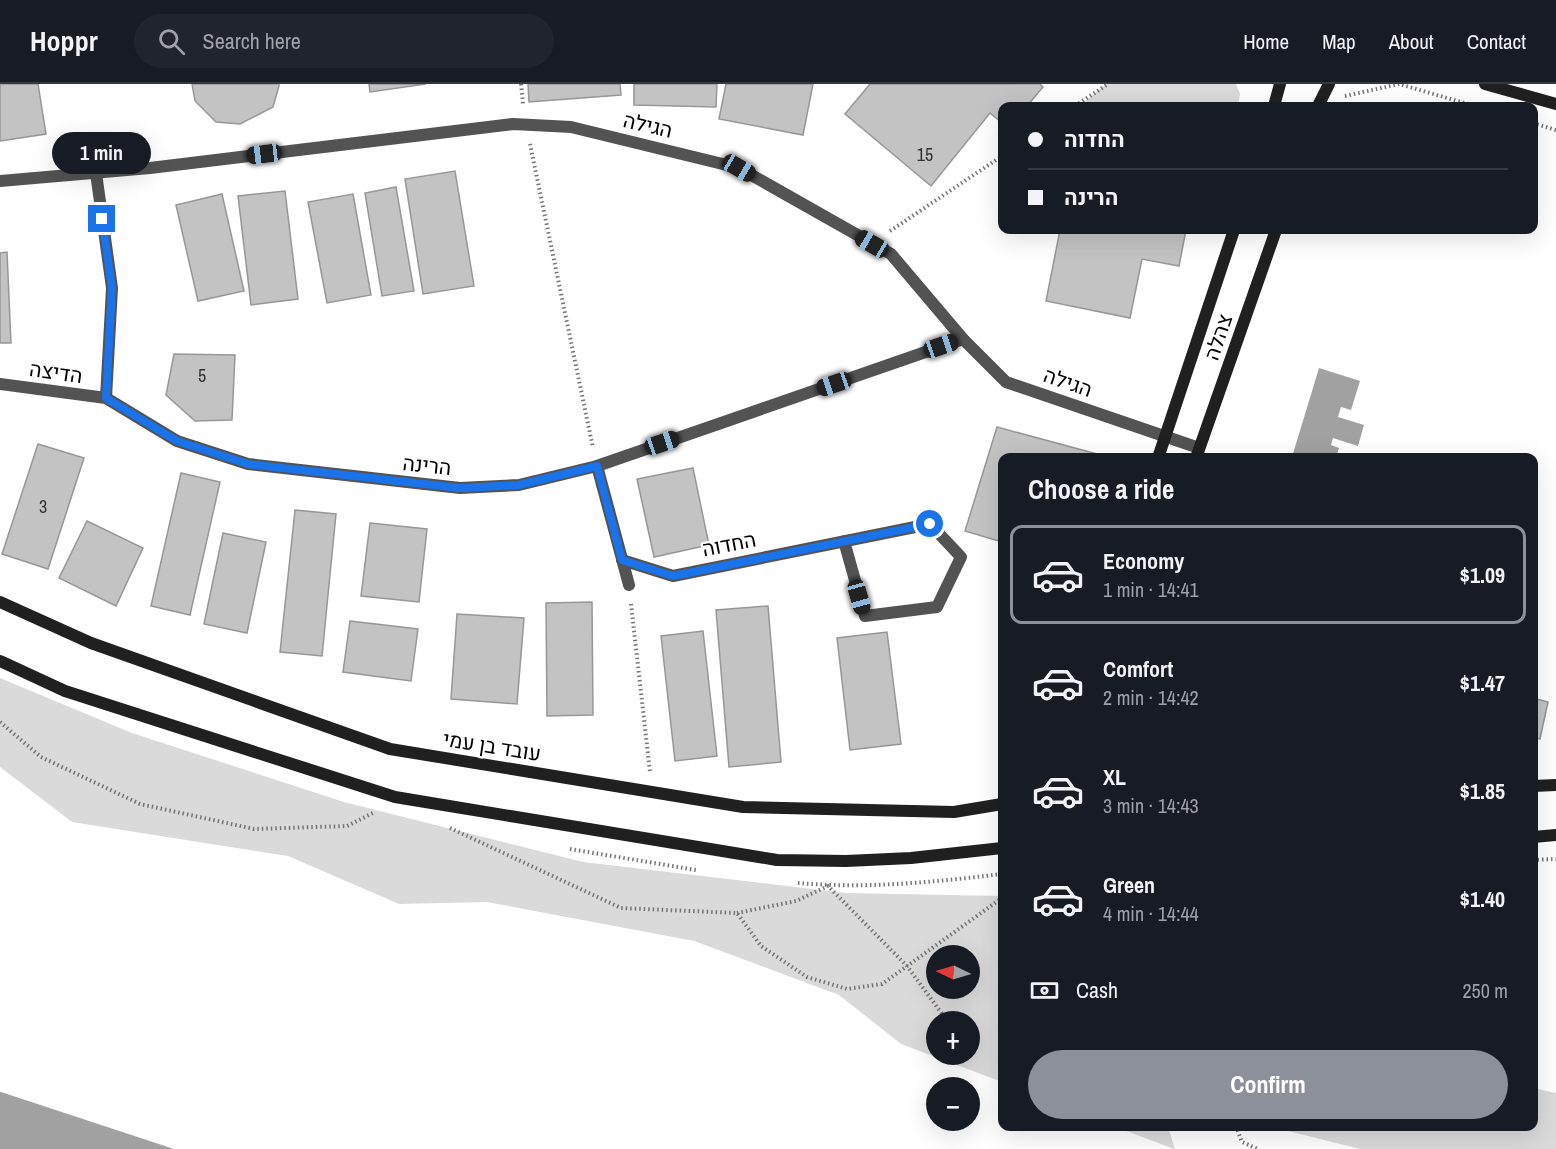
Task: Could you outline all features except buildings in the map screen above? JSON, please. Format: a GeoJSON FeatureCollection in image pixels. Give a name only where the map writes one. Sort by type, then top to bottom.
{"type":"FeatureCollection","features":[{"type":"Feature","properties":{"kind":"street"},"geometry":{"type":"LineString","coordinates":[[1275,102],[1280,84]]}},
{"type":"Feature","properties":{"kind":"street"},"geometry":{"type":"LineString","coordinates":[[1320,102],[1329,84]]}},
{"type":"Feature","properties":{"kind":"street"},"geometry":{"type":"LineString","coordinates":[[1485,84],[1556,104]]}},
{"type":"Feature","properties":{"kind":"street","name":"הגילה"},"geometry":{"type":"LineString","coordinates":[[0,181],[96,173],[526,123],[571,127],[739,168],[891,254],[963,339],[1006,382],[1166,436],[1198,453]]}},
{"type":"Feature","properties":{"kind":"street"},"geometry":{"type":"LineString","coordinates":[[96,173],[112,288],[106,398]]}},
{"type":"Feature","properties":{"kind":"street","name":"צהלה"},"geometry":{"type":"LineString","coordinates":[[1160,453],[1232,234]]}},
{"type":"Feature","properties":{"kind":"street","name":"צהלה"},"geometry":{"type":"LineString","coordinates":[[1198,453],[1275,234]]}},
{"type":"Feature","properties":{"kind":"street","name":"הרינה"},"geometry":{"type":"LineString","coordinates":[[106,398],[177,441],[248,464],[460,488],[519,485],[597,466],[963,339]]}},
{"type":"Feature","properties":{"kind":"street","name":"הדיצה"},"geometry":{"type":"LineString","coordinates":[[0,384],[106,398]]}},
{"type":"Feature","properties":{"kind":"street"},"geometry":{"type":"LineString","coordinates":[[597,466],[629,585]]}},
{"type":"Feature","properties":{"kind":"street","name":"החדוה"},"geometry":{"type":"LineString","coordinates":[[622,560],[673,576],[844,541],[930,524],[961,557],[937,607],[865,616],[844,541]]}},
{"type":"Feature","properties":{"kind":"street","name":"עובד בן עמי"},"geometry":{"type":"LineString","coordinates":[[0,602],[91,643],[390,749],[743,807],[954,812],[998,805]]}},
{"type":"Feature","properties":{"kind":"street"},"geometry":{"type":"LineString","coordinates":[[0,662],[65,690],[395,797],[777,860],[900,859],[998,848]]}},
{"type":"Feature","properties":{"kind":"street"},"geometry":{"type":"LineString","coordinates":[[1538,786],[1556,785]]}},
{"type":"Feature","properties":{"kind":"street"},"geometry":{"type":"LineString","coordinates":[[1538,837],[1556,835]]}},
{"type":"Feature","properties":{"kind":"path"},"geometry":{"type":"LineString","coordinates":[[521,84],[526,123],[597,466]]}},
{"type":"Feature","properties":{"kind":"path"},"geometry":{"type":"LineString","coordinates":[[1081,102],[1108,84]]}},
{"type":"Feature","properties":{"kind":"path"},"geometry":{"type":"LineString","coordinates":[[1327,102],[1399,84],[1462,102]]}},
{"type":"Feature","properties":{"kind":"path"},"geometry":{"type":"LineString","coordinates":[[1538,125],[1556,130]]}},
{"type":"Feature","properties":{"kind":"path"},"geometry":{"type":"LineString","coordinates":[[872,244],[998,159]]}},
{"type":"Feature","properties":{"kind":"path"},"geometry":{"type":"LineString","coordinates":[[629,585],[653,791]]}},
{"type":"Feature","properties":{"kind":"path"},"geometry":{"type":"LineString","coordinates":[[0,722],[41,757],[140,804],[254,829],[347,826],[385,807]]}},
{"type":"Feature","properties":{"kind":"path"},"geometry":{"type":"LineString","coordinates":[[447,827],[621,908],[737,913],[796,901],[828,886],[907,966],[940,1011]]}},
{"type":"Feature","properties":{"kind":"path"},"geometry":{"type":"LineString","coordinates":[[1538,860],[1556,859]]}},
{"type":"Feature","properties":{"kind":"path"},"geometry":{"type":"LineString","coordinates":[[737,913],[762,946],[807,977],[847,989],[882,984],[998,901]]}},
{"type":"Feature","properties":{"kind":"path"},"geometry":{"type":"LineString","coordinates":[[1238,1131],[1242,1142],[1258,1149]]}},
{"type":"Feature","properties":{"kind":"shaded area"},"geometry":{"type":"Polygon","coordinates":[[[1106,84],[1236,84],[1240,94],[1239,102],[1085,102],[1106,84]]]}},
{"type":"Feature","properties":{"kind":"shaded area"},"geometry":{"type":"Polygon","coordinates":[[[1319,368],[1360,381],[1351,410],[1341,407],[1338,417],[1364,425],[1358,446],[1333,438],[1331,445],[1339,448],[1337,453],[1293,453],[1319,368]]]}},
{"type":"Feature","properties":{"kind":"shaded area"},"geometry":{"type":"Polygon","coordinates":[[[0,678],[132,733],[344,802],[583,862],[846,893],[998,896],[998,1080],[957,1065],[980,1065],[980,1011],[926,1011],[926,1053],[901,1044],[839,995],[694,941],[487,902],[399,904],[288,856],[72,822],[0,767],[0,678]]]}},
{"type":"Feature","properties":{"kind":"shaded area"},"geometry":{"type":"Polygon","coordinates":[[[1538,1089],[1556,1093],[1556,1149],[1360,1149],[1288,1131],[1538,1131],[1538,1089]]]}},
{"type":"Feature","properties":{"kind":"shaded area"},"geometry":{"type":"Polygon","coordinates":[[[1,1092],[174,1149],[0,1149],[1,1092]]]}},
{"type":"Feature","properties":{"kind":"shaded area"},"geometry":{"type":"Polygon","coordinates":[[[1127,1131],[1169,1131],[1174,1149],[1127,1131]]]}},
{"type":"Feature","properties":{"kind":"route"},"geometry":{"type":"LineString","coordinates":[[102,219],[112,288],[106,398],[177,441],[248,464],[460,488],[519,485],[597,466],[622,560],[673,576],[930,524]]}}]}
